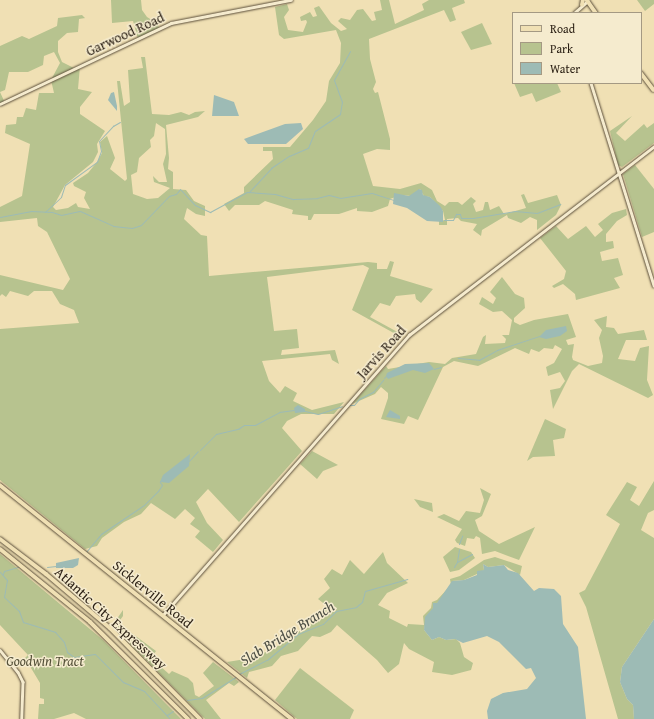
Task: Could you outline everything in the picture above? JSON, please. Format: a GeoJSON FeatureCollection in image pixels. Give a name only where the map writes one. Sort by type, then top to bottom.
{"type":"FeatureCollection","features":[{"type":"Feature","properties":{"kind":"highway","name":"Atlantic City Expressway"},"geometry":{"type":"LineString","coordinates":[[0,539],[46,574],[110,628],[200,719]]}},
{"type":"Feature","properties":{"kind":"highway","name":"Atlantic City Expressway"},"geometry":{"type":"LineString","coordinates":[[0,549],[90,622],[188,719]]}},
{"type":"Feature","properties":{"kind":"main road"},"geometry":{"type":"LineString","coordinates":[[582,5],[583,0]]}},
{"type":"Feature","properties":{"kind":"main road"},"geometry":{"type":"LineString","coordinates":[[587,1],[595,12]]}},
{"type":"Feature","properties":{"kind":"main road"},"geometry":{"type":"LineString","coordinates":[[642,73],[654,90]]}},
{"type":"Feature","properties":{"kind":"main road","name":"Sicklerville Road"},"geometry":{"type":"LineString","coordinates":[[0,485],[292,719]]}},
{"type":"Feature","properties":{"kind":"street","name":"Garwood Road"},"geometry":{"type":"LineString","coordinates":[[0,104],[172,23],[290,0]]}},
{"type":"Feature","properties":{"kind":"street"},"geometry":{"type":"LineString","coordinates":[[575,12],[587,1]]}},
{"type":"Feature","properties":{"kind":"street"},"geometry":{"type":"LineString","coordinates":[[591,84],[654,285]]}},
{"type":"Feature","properties":{"kind":"street","name":"Jarvis Road"},"geometry":{"type":"LineString","coordinates":[[163,615],[404,340],[654,146]]}},
{"type":"Feature","properties":{"kind":"street"},"geometry":{"type":"LineString","coordinates":[[0,650],[22,680],[24,693],[22,719]]}},
{"type":"Feature","properties":{"kind":"green space"},"geometry":{"type":"Polygon","coordinates":[[[111,0],[141,0],[142,10],[147,17],[158,24],[159,29],[138,39],[133,21],[112,23],[111,0]]]}},
{"type":"Feature","properties":{"kind":"green space"},"geometry":{"type":"Polygon","coordinates":[[[380,0],[389,0],[395,24],[424,10],[422,4],[429,0],[464,0],[465,3],[452,8],[456,20],[450,22],[444,10],[369,39],[370,59],[376,82],[373,89],[375,93],[378,92],[390,139],[390,150],[377,149],[363,154],[373,186],[400,189],[421,183],[432,190],[437,201],[445,206],[449,202],[458,202],[462,205],[471,197],[476,201],[473,204],[476,212],[483,210],[485,202],[488,202],[490,210],[499,206],[504,214],[526,208],[521,195],[524,194],[528,203],[557,195],[561,205],[556,215],[537,230],[537,220],[530,217],[521,223],[508,218],[507,215],[482,230],[481,236],[473,230],[477,224],[461,221],[458,218],[447,219],[447,225],[439,225],[439,221],[445,220],[443,211],[430,197],[424,196],[420,189],[411,196],[401,195],[390,199],[388,206],[372,212],[357,211],[357,208],[339,214],[314,214],[311,220],[308,220],[308,216],[292,214],[293,210],[265,201],[259,205],[235,205],[229,211],[224,204],[244,193],[244,187],[273,159],[272,151],[263,151],[263,147],[290,147],[313,120],[326,101],[329,81],[340,63],[341,43],[336,30],[284,39],[279,35],[275,7],[287,4],[289,10],[284,17],[288,30],[303,32],[307,22],[306,20],[301,21],[300,17],[310,12],[313,17],[317,16],[314,8],[319,6],[331,23],[341,31],[347,29],[338,21],[341,18],[350,20],[357,10],[363,9],[372,21],[376,20],[374,12],[382,10],[380,0]]]}},
{"type":"Feature","properties":{"kind":"green space"},"geometry":{"type":"Polygon","coordinates":[[[637,0],[654,0],[654,4],[645,11],[637,0]]]}},
{"type":"Feature","properties":{"kind":"green space"},"geometry":{"type":"Polygon","coordinates":[[[82,15],[85,18],[79,19],[78,32],[67,33],[58,41],[58,52],[62,62],[74,68],[80,66],[78,89],[92,92],[80,107],[80,114],[105,131],[97,144],[98,152],[93,162],[65,185],[53,207],[56,210],[68,208],[76,203],[78,207],[90,209],[84,198],[86,192],[74,186],[73,183],[88,173],[97,162],[102,153],[100,142],[107,136],[115,158],[110,169],[125,181],[127,179],[117,81],[120,81],[124,106],[130,102],[128,70],[143,68],[141,57],[145,57],[152,114],[169,115],[181,112],[189,115],[195,112],[205,111],[198,117],[166,125],[169,158],[168,169],[173,172],[173,189],[186,190],[194,201],[205,206],[205,216],[196,214],[187,208],[184,219],[201,235],[207,236],[209,276],[368,262],[377,263],[377,269],[387,269],[390,261],[394,262],[390,276],[433,289],[421,303],[416,299],[415,294],[396,296],[390,306],[380,303],[370,317],[403,335],[401,337],[352,310],[369,268],[363,265],[267,277],[274,331],[297,329],[299,348],[282,350],[281,355],[335,350],[339,364],[332,360],[330,354],[262,361],[269,381],[280,393],[285,386],[297,393],[293,401],[312,410],[344,402],[334,414],[301,414],[287,421],[282,428],[302,451],[239,522],[208,489],[196,502],[207,523],[223,540],[213,552],[195,537],[200,531],[190,524],[195,518],[185,509],[175,519],[151,503],[141,514],[124,522],[102,538],[97,546],[85,549],[0,480],[0,329],[79,323],[74,310],[60,304],[52,291],[34,291],[28,296],[10,291],[6,297],[2,294],[0,296],[0,275],[63,290],[70,279],[47,232],[38,226],[37,218],[0,222],[0,207],[22,196],[30,144],[5,133],[6,125],[16,124],[17,117],[23,117],[26,108],[36,110],[39,93],[54,93],[51,80],[60,63],[54,52],[44,56],[43,65],[28,72],[9,72],[5,90],[0,92],[0,46],[22,36],[29,39],[57,26],[58,18],[82,15]],[[156,123],[154,136],[150,140],[151,147],[139,158],[137,172],[131,175],[133,194],[147,199],[158,198],[170,188],[154,182],[153,176],[159,182],[167,182],[163,164],[166,154],[165,129],[156,123]]]}},
{"type":"Feature","properties":{"kind":"green space"},"geometry":{"type":"Polygon","coordinates":[[[482,23],[492,44],[471,50],[461,32],[482,23]]]}},
{"type":"Feature","properties":{"kind":"green space"},"geometry":{"type":"Polygon","coordinates":[[[514,84],[557,84],[561,92],[536,102],[532,93],[520,97],[514,84]]]}},
{"type":"Feature","properties":{"kind":"green space"},"geometry":{"type":"Polygon","coordinates":[[[0,92],[5,103],[0,105],[0,92]]]}},
{"type":"Feature","properties":{"kind":"green space"},"geometry":{"type":"Polygon","coordinates":[[[632,116],[616,133],[625,141],[644,124],[647,128],[654,123],[654,143],[622,167],[618,165],[610,131],[632,116]]]}},
{"type":"Feature","properties":{"kind":"green space"},"geometry":{"type":"Polygon","coordinates":[[[635,165],[654,189],[654,232],[642,237],[623,174],[635,165]]]}},
{"type":"Feature","properties":{"kind":"green space"},"geometry":{"type":"Polygon","coordinates":[[[626,209],[627,215],[617,221],[606,234],[606,242],[613,241],[614,248],[600,252],[602,261],[618,258],[623,275],[614,278],[620,288],[576,300],[575,294],[563,284],[554,288],[552,286],[564,279],[566,271],[540,238],[556,226],[568,239],[586,226],[595,237],[603,230],[598,224],[612,213],[626,209]]]}},
{"type":"Feature","properties":{"kind":"green space"},"geometry":{"type":"Polygon","coordinates":[[[502,277],[515,294],[524,298],[525,308],[514,318],[514,322],[520,325],[534,320],[568,314],[576,337],[566,340],[568,345],[574,344],[573,360],[588,366],[602,363],[603,356],[599,338],[602,330],[594,320],[607,316],[606,327],[614,328],[618,334],[644,330],[647,340],[626,340],[618,359],[635,361],[640,348],[649,346],[647,380],[653,395],[648,398],[579,364],[572,371],[553,409],[550,390],[560,388],[565,381],[560,372],[548,376],[546,367],[554,363],[562,349],[555,345],[553,349],[544,348],[539,352],[531,349],[529,354],[515,348],[478,366],[454,361],[443,367],[418,420],[408,416],[404,424],[381,419],[388,398],[388,393],[381,387],[375,394],[352,404],[386,366],[388,369],[429,362],[445,364],[452,358],[476,354],[483,337],[486,335],[485,344],[505,343],[506,339],[502,335],[509,335],[512,320],[502,311],[493,312],[479,304],[482,297],[493,304],[496,298],[490,292],[502,277]]]}},
{"type":"Feature","properties":{"kind":"green space"},"geometry":{"type":"Polygon","coordinates":[[[545,419],[566,429],[564,438],[553,440],[555,456],[533,457],[527,461],[545,419]]]}},
{"type":"Feature","properties":{"kind":"green space"},"geometry":{"type":"Polygon","coordinates":[[[312,451],[338,465],[323,471],[317,479],[300,464],[312,451]]]}},
{"type":"Feature","properties":{"kind":"green space"},"geometry":{"type":"Polygon","coordinates":[[[654,481],[654,510],[648,513],[641,530],[654,538],[654,619],[622,667],[620,682],[627,699],[633,705],[634,719],[618,719],[586,607],[579,593],[585,590],[620,524],[606,515],[627,482],[637,487],[630,500],[639,506],[654,481]]]}},
{"type":"Feature","properties":{"kind":"green space"},"geometry":{"type":"Polygon","coordinates":[[[480,488],[491,494],[482,516],[475,520],[479,531],[499,544],[535,527],[519,560],[495,551],[482,554],[480,538],[476,536],[474,539],[467,538],[465,546],[457,543],[455,540],[462,529],[437,517],[444,514],[459,521],[466,511],[480,513],[484,500],[480,488]]]}},
{"type":"Feature","properties":{"kind":"green space"},"geometry":{"type":"Polygon","coordinates":[[[414,499],[432,503],[433,512],[420,507],[414,499]]]}},
{"type":"Feature","properties":{"kind":"green space"},"geometry":{"type":"Polygon","coordinates":[[[455,547],[471,552],[475,558],[459,570],[450,572],[443,557],[455,547]]]}},
{"type":"Feature","properties":{"kind":"green space"},"geometry":{"type":"Polygon","coordinates":[[[383,552],[387,563],[408,583],[387,593],[378,605],[390,611],[389,618],[407,627],[408,624],[424,625],[423,616],[431,608],[432,602],[437,600],[451,585],[450,579],[460,576],[484,560],[495,557],[522,566],[520,575],[504,565],[488,567],[483,564],[484,570],[477,574],[464,580],[452,581],[452,585],[427,616],[424,630],[432,640],[439,637],[446,640],[456,639],[460,643],[464,657],[473,663],[471,670],[452,675],[432,672],[434,662],[409,649],[404,643],[399,664],[388,673],[377,660],[337,625],[331,632],[320,637],[312,636],[298,651],[281,656],[272,666],[249,672],[247,678],[227,662],[252,658],[258,656],[259,652],[263,653],[272,650],[313,622],[327,606],[318,599],[330,588],[324,579],[332,569],[342,575],[350,560],[364,574],[383,552]]]}},
{"type":"Feature","properties":{"kind":"green space","name":"Goodwin Tract"},"geometry":{"type":"Polygon","coordinates":[[[0,554],[103,640],[181,719],[86,719],[74,713],[54,719],[38,719],[39,704],[44,704],[44,699],[40,698],[40,683],[25,658],[28,655],[0,625],[0,554]]]}},
{"type":"Feature","properties":{"kind":"green space"},"geometry":{"type":"Polygon","coordinates":[[[123,610],[123,616],[118,623],[156,651],[151,658],[169,674],[172,671],[188,678],[193,683],[195,695],[199,697],[214,686],[203,673],[213,662],[239,682],[234,686],[229,683],[206,700],[221,719],[205,719],[112,626],[123,610]]]}},
{"type":"Feature","properties":{"kind":"green space"},"geometry":{"type":"Polygon","coordinates":[[[300,668],[354,710],[350,719],[297,719],[275,700],[300,668]]]}},
{"type":"Feature","properties":{"kind":"water"},"geometry":{"type":"Polygon","coordinates":[[[114,92],[117,111],[108,100],[111,93],[114,92]]]}},
{"type":"Feature","properties":{"kind":"water"},"geometry":{"type":"Polygon","coordinates":[[[214,95],[234,102],[239,116],[212,116],[214,95]]]}},
{"type":"Feature","properties":{"kind":"water"},"geometry":{"type":"Polygon","coordinates":[[[301,123],[303,129],[286,144],[248,144],[244,139],[285,124],[301,123]]]}},
{"type":"Feature","properties":{"kind":"water"},"geometry":{"type":"Polygon","coordinates":[[[419,189],[422,190],[423,195],[430,197],[440,206],[443,211],[443,222],[427,221],[407,208],[393,204],[394,193],[409,196],[419,189]]]}},
{"type":"Feature","properties":{"kind":"water"},"geometry":{"type":"Polygon","coordinates":[[[566,326],[567,331],[560,336],[546,339],[539,337],[546,330],[566,326]]]}},
{"type":"Feature","properties":{"kind":"water"},"geometry":{"type":"Polygon","coordinates":[[[429,363],[434,369],[425,373],[413,370],[388,379],[386,376],[387,373],[405,364],[429,363]]]}},
{"type":"Feature","properties":{"kind":"water"},"geometry":{"type":"Polygon","coordinates":[[[298,405],[305,409],[305,412],[295,413],[294,408],[298,405]]]}},
{"type":"Feature","properties":{"kind":"water"},"geometry":{"type":"Polygon","coordinates":[[[390,410],[400,416],[400,419],[386,417],[390,410]]]}},
{"type":"Feature","properties":{"kind":"water"},"geometry":{"type":"Polygon","coordinates":[[[190,454],[189,466],[169,483],[160,482],[163,475],[190,454]]]}},
{"type":"Feature","properties":{"kind":"water"},"geometry":{"type":"Polygon","coordinates":[[[79,558],[78,565],[73,568],[56,568],[56,563],[79,558]]]}},
{"type":"Feature","properties":{"kind":"water"},"geometry":{"type":"Polygon","coordinates":[[[483,564],[488,567],[504,565],[508,570],[518,573],[534,591],[539,588],[554,589],[561,596],[563,624],[578,647],[586,719],[488,719],[487,711],[491,699],[503,693],[527,689],[536,678],[531,668],[526,669],[499,642],[487,636],[463,643],[455,639],[446,640],[439,637],[432,640],[424,630],[425,617],[433,608],[433,603],[437,603],[452,581],[464,580],[477,575],[477,571],[484,570],[483,564]]]}},
{"type":"Feature","properties":{"kind":"water"},"geometry":{"type":"Polygon","coordinates":[[[654,619],[654,719],[634,719],[633,705],[627,699],[620,682],[622,667],[654,619]]]}},
{"type":"Feature","properties":{"kind":"waterway"},"geometry":{"type":"LineString","coordinates":[[249,192],[271,168],[289,156],[308,148],[315,131],[340,114],[342,102],[334,80],[350,51]]}},
{"type":"Feature","properties":{"kind":"waterway"},"geometry":{"type":"LineString","coordinates":[[45,212],[61,197],[65,185],[97,162],[101,151],[99,141],[113,126],[120,122]]}},
{"type":"Feature","properties":{"kind":"waterway"},"geometry":{"type":"LineString","coordinates":[[0,217],[31,211],[52,212],[61,215],[80,211],[113,226],[132,228],[141,225],[169,196],[176,194],[180,189],[195,205],[210,212],[247,192],[275,194],[293,199],[317,198],[329,195],[340,198],[372,193],[394,200]]}},
{"type":"Feature","properties":{"kind":"waterway"},"geometry":{"type":"LineString","coordinates":[[444,220],[453,220],[456,214],[460,214],[461,218],[473,218],[515,211],[537,213],[560,204]]}},
{"type":"Feature","properties":{"kind":"waterway"},"geometry":{"type":"LineString","coordinates":[[458,358],[479,360],[497,350],[539,336]]}},
{"type":"Feature","properties":{"kind":"waterway"},"geometry":{"type":"LineString","coordinates":[[434,369],[441,367]]}},
{"type":"Feature","properties":{"kind":"waterway"},"geometry":{"type":"LineString","coordinates":[[384,378],[387,375]]}},
{"type":"Feature","properties":{"kind":"waterway"},"geometry":{"type":"LineString","coordinates":[[349,405],[354,405],[359,399],[373,392],[383,380]]}},
{"type":"Feature","properties":{"kind":"waterway"},"geometry":{"type":"LineString","coordinates":[[305,411],[318,414],[342,406]]}},
{"type":"Feature","properties":{"kind":"waterway"},"geometry":{"type":"LineString","coordinates":[[200,450],[216,434],[238,429],[244,425],[255,425],[279,412],[294,410]]}},
{"type":"Feature","properties":{"kind":"waterway"},"geometry":{"type":"LineString","coordinates":[[189,461],[198,451]]}},
{"type":"Feature","properties":{"kind":"waterway"},"geometry":{"type":"LineString","coordinates":[[86,552],[101,534],[144,505],[158,491],[162,485],[160,482]]}},
{"type":"Feature","properties":{"kind":"waterway","name":"Slab Bridge Branch"},"geometry":{"type":"LineString","coordinates":[[459,544],[462,536]]}},
{"type":"Feature","properties":{"kind":"waterway","name":"Slab Bridge Branch"},"geometry":{"type":"LineString","coordinates":[[454,567],[457,562],[459,549]]}},
{"type":"Feature","properties":{"kind":"waterway"},"geometry":{"type":"LineString","coordinates":[[457,562],[472,554]]}},
{"type":"Feature","properties":{"kind":"waterway"},"geometry":{"type":"LineString","coordinates":[[47,567],[56,566]]}},
{"type":"Feature","properties":{"kind":"waterway"},"geometry":{"type":"LineString","coordinates":[[3,574],[4,571],[18,567]]}},
{"type":"Feature","properties":{"kind":"waterway"},"geometry":{"type":"LineString","coordinates":[[0,572],[7,580],[4,597],[19,611],[23,622],[55,632],[64,642],[67,652],[74,657],[95,654],[123,682],[144,691],[170,719]]}},
{"type":"Feature","properties":{"kind":"waterway","name":"Slab Bridge Branch"},"geometry":{"type":"LineString","coordinates":[[239,674],[267,660],[298,634],[323,624],[336,611],[356,607],[362,602],[365,591],[407,579]]}},
{"type":"Feature","properties":{"kind":"waterway","name":"Slab Bridge Branch"},"geometry":{"type":"LineString","coordinates":[[187,700],[202,698],[236,677]]}},
{"type":"Feature","properties":{"kind":"waterway","name":"Slab Bridge Branch"},"geometry":{"type":"LineString","coordinates":[[167,715],[173,711]]}}]}
